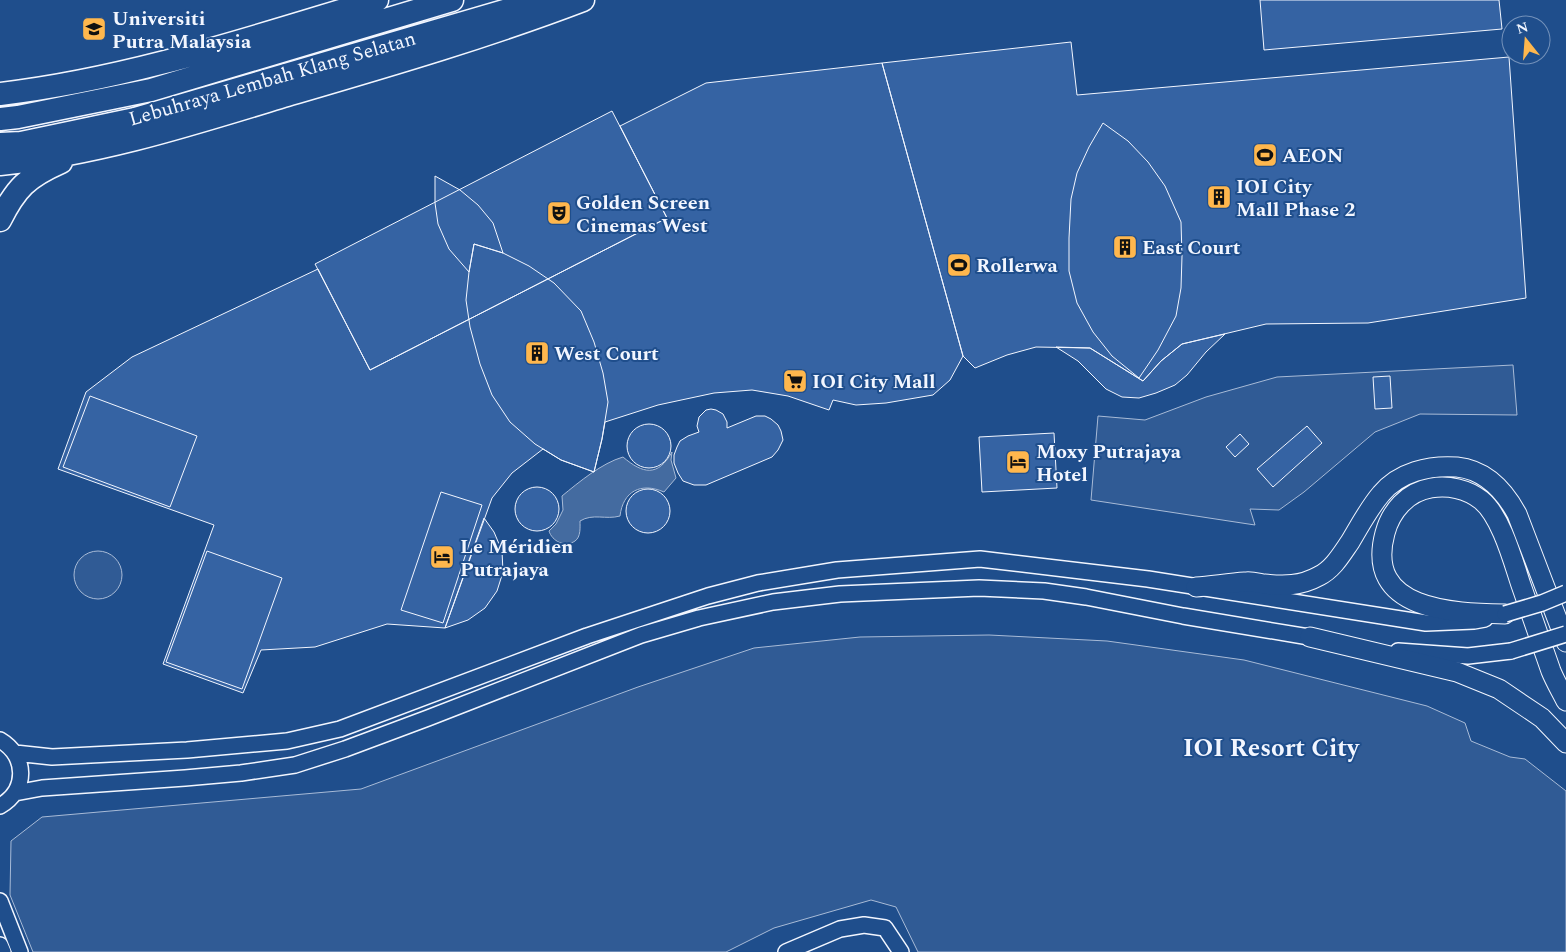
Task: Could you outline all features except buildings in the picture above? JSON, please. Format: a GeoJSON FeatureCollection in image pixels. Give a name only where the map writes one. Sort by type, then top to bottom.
{"type":"FeatureCollection","features":[{"type":"Feature","properties":{"kind":"highway"},"geometry":{"type":"LineString","coordinates":[[0,94],[32,91],[151,67],[377,0]]}},
{"type":"Feature","properties":{"kind":"highway","name":"Lebuhraya Lembah Klang Selatan"},"geometry":{"type":"LineString","coordinates":[[0,118],[18,117],[151,90],[452,0]]}},
{"type":"Feature","properties":{"kind":"highway","name":"Lebuhraya Lembah Klang Selatan"},"geometry":{"type":"LineString","coordinates":[[0,144],[21,143],[135,119],[542,0]]}},
{"type":"Feature","properties":{"kind":"highway"},"geometry":{"type":"LineString","coordinates":[[0,164],[24,162],[84,151],[169,131],[424,55],[526,22],[583,0]]}},
{"type":"Feature","properties":{"kind":"highway"},"geometry":{"type":"LineString","coordinates":[[0,220],[17,190],[29,180],[47,168],[84,151]]}},
{"type":"Feature","properties":{"kind":"main road"},"geometry":{"type":"LineString","coordinates":[[1196,587],[1247,582],[1284,586],[1303,583],[1321,576],[1336,563],[1381,494],[1393,484],[1408,474],[1424,468],[1444,466],[1464,468],[1480,474],[1495,484],[1508,498],[1517,514],[1566,642]]}},
{"type":"Feature","properties":{"kind":"main road"},"geometry":{"type":"LineString","coordinates":[[1505,614],[1475,614],[1438,610],[1421,605],[1395,589],[1386,575],[1382,560],[1383,543],[1388,524],[1395,511],[1408,498],[1424,489],[1442,486],[1463,490],[1482,500],[1496,520],[1511,554],[1552,673],[1566,702]]}},
{"type":"Feature","properties":{"kind":"main road"},"geometry":{"type":"LineString","coordinates":[[1310,637],[1457,672],[1491,685],[1542,718],[1566,742]]}},
{"type":"Feature","properties":{"kind":"street"},"geometry":{"type":"LineString","coordinates":[[15,753],[52,757],[187,750],[287,741],[340,729],[587,636],[708,596],[758,583],[837,570],[980,559],[1102,573],[1426,623],[1474,621],[1542,603],[1566,593]]}},
{"type":"Feature","properties":{"kind":"street"},"geometry":{"type":"LineString","coordinates":[[15,794],[42,788],[242,773],[295,765],[345,749],[428,718],[640,635],[699,618],[782,601],[850,594],[979,588],[1027,590],[1086,597],[1184,616],[1386,650],[1468,656],[1512,651],[1566,634]]}},
{"type":"Feature","properties":{"kind":"street"},"geometry":{"type":"LineString","coordinates":[[0,740],[15,753],[20,763],[21,774],[15,794],[0,806]]}},
{"type":"Feature","properties":{"kind":"street"},"geometry":{"type":"LineString","coordinates":[[0,900],[20,952]]}},
{"type":"Feature","properties":{"kind":"street"},"geometry":{"type":"LineString","coordinates":[[786,952],[840,929],[864,925],[885,928],[901,952]]}},
{"type":"Feature","properties":{"kind":"street"},"geometry":{"type":"LineString","coordinates":[[0,945],[3,952]]}},
{"type":"Feature","properties":{"kind":"shaded area"},"geometry":{"type":"Polygon","coordinates":[[[1513,365],[1517,415],[1420,414],[1375,432],[1304,492],[1279,510],[1250,509],[1255,525],[1091,500],[1098,416],[1145,420],[1206,397],[1277,377],[1513,365]]]}},
{"type":"Feature","properties":{"kind":"shaded area"},"geometry":{"type":"Polygon","coordinates":[[[672,452],[671,460],[676,478],[664,492],[648,488],[634,491],[625,500],[620,516],[590,517],[580,521],[578,537],[571,543],[563,544],[553,538],[549,531],[556,524],[563,510],[562,496],[591,474],[623,457],[637,467],[650,470],[656,469],[667,460],[672,452]]]}},
{"type":"Feature","properties":{"kind":"shaded area"},"geometry":{"type":"Polygon","coordinates":[[[93,551],[103,551],[115,558],[122,570],[122,580],[115,592],[103,599],[93,599],[85,595],[78,588],[74,580],[74,570],[78,562],[85,555],[93,551]]]}},
{"type":"Feature","properties":{"kind":"shaded area"},"geometry":{"type":"Polygon","coordinates":[[[989,635],[1107,641],[1244,660],[1427,706],[1465,723],[1471,741],[1510,757],[1525,759],[1566,791],[1566,952],[918,952],[896,907],[871,900],[774,928],[726,952],[33,952],[10,895],[11,841],[42,817],[361,789],[638,687],[754,648],[860,637],[989,635]]]}},
{"type":"Feature","properties":{"kind":"place","name":"Universiti Putra Malaysia"},"geometry":{"type":"Point","coordinates":[94,29]}},
{"type":"Feature","properties":{"kind":"place","name":"AEON"},"geometry":{"type":"Point","coordinates":[1265,155]}},
{"type":"Feature","properties":{"kind":"place","name":"IOI City Mall Phase 2"},"geometry":{"type":"Point","coordinates":[1219,197]}},
{"type":"Feature","properties":{"kind":"place","name":"Golden Screen Cinemas West"},"geometry":{"type":"Point","coordinates":[559,213]}},
{"type":"Feature","properties":{"kind":"place","name":"East Court"},"geometry":{"type":"Point","coordinates":[1125,247]}},
{"type":"Feature","properties":{"kind":"place","name":"Rollerwa"},"geometry":{"type":"Point","coordinates":[959,265]}},
{"type":"Feature","properties":{"kind":"place","name":"West Court"},"geometry":{"type":"Point","coordinates":[537,353]}},
{"type":"Feature","properties":{"kind":"place","name":"IOI City Mall"},"geometry":{"type":"Point","coordinates":[795,381]}},
{"type":"Feature","properties":{"kind":"place","name":"Moxy Putrajaya Hotel"},"geometry":{"type":"Point","coordinates":[1018,462]}},
{"type":"Feature","properties":{"kind":"place","name":"Le Méridien Putrajaya"},"geometry":{"type":"Point","coordinates":[442,557]}},
{"type":"Feature","properties":{"kind":"district","name":"IOI Resort City"},"geometry":{"type":"Point","coordinates":[1271,747]}}]}
